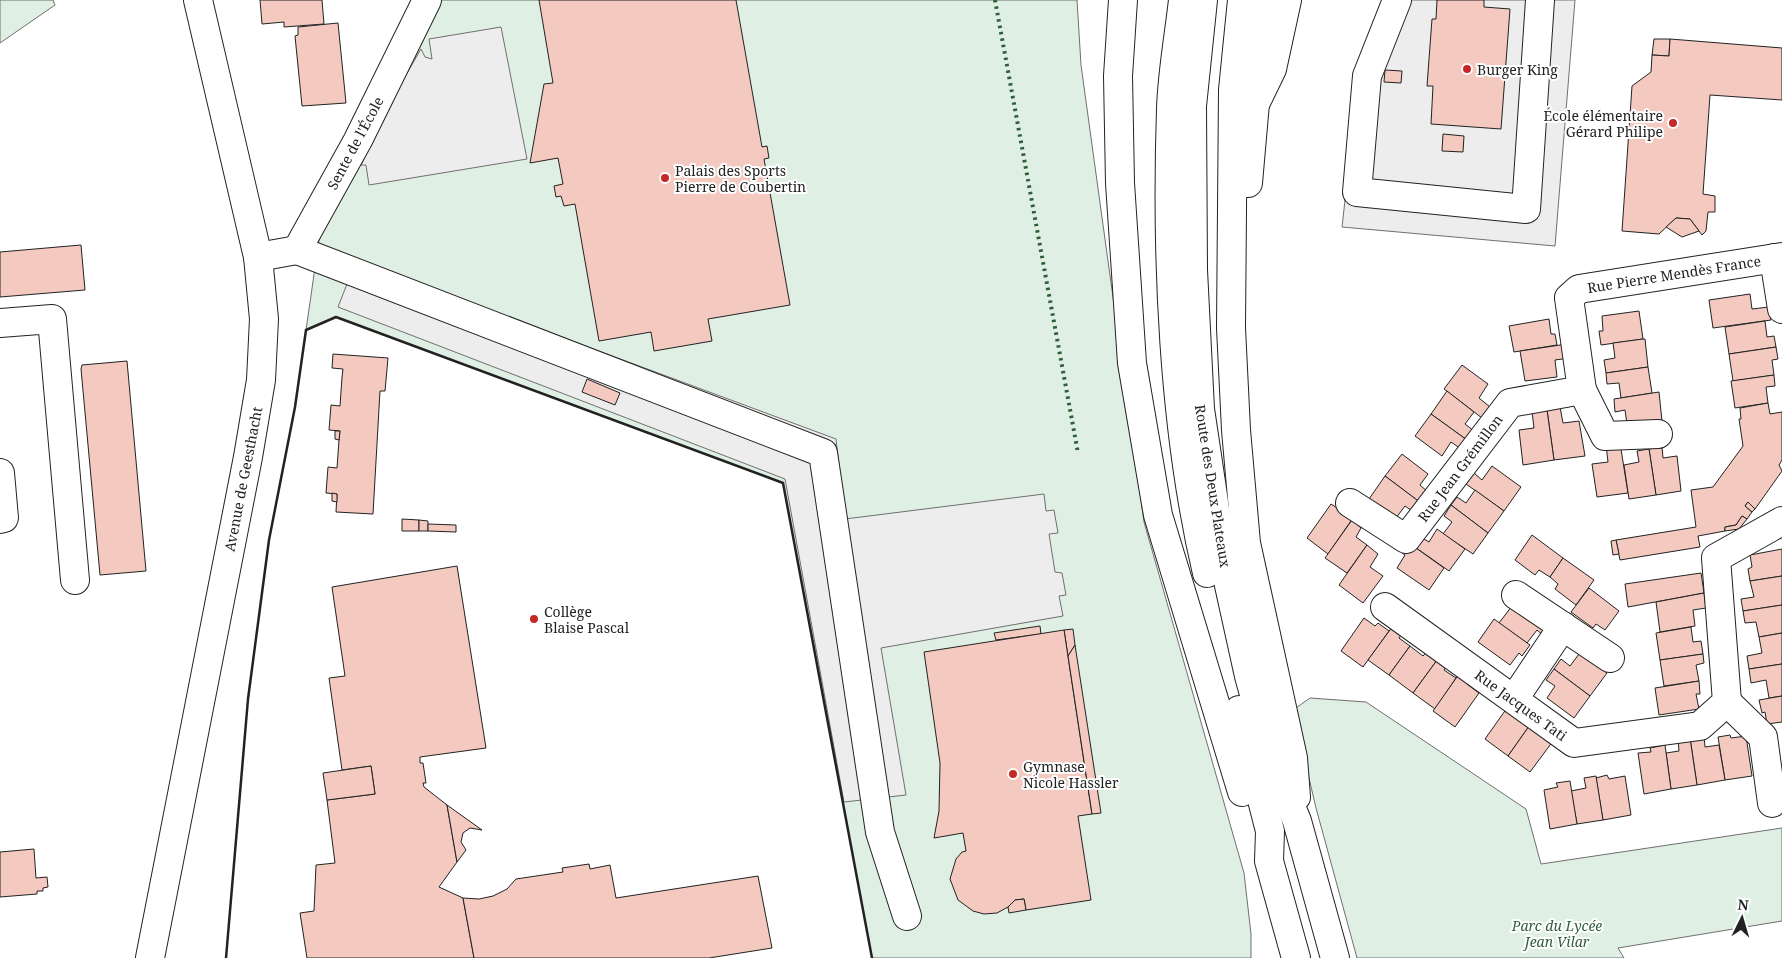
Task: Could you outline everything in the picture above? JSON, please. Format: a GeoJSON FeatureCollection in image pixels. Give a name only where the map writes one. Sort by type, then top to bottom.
{"type":"FeatureCollection","features":[{"type":"Feature","properties":{"kind":"main road","name":"Avenue de Geesthacht"},"geometry":{"type":"LineString","coordinates":[[150,958],[248,457],[261,380],[264,319],[258,257],[198,0]]}},
{"type":"Feature","properties":{"kind":"main road","name":"Sente de l'École"},"geometry":{"type":"LineString","coordinates":[[297,250],[358,140],[427,0]]}},
{"type":"Feature","properties":{"kind":"main road"},"geometry":{"type":"LineString","coordinates":[[1107,0],[1106,42],[1118,76]]}},
{"type":"Feature","properties":{"kind":"main road"},"geometry":{"type":"LineString","coordinates":[[1123,0],[1118,76],[1120,183],[1132,364],[1158,515],[1254,834],[1269,861]]}},
{"type":"Feature","properties":{"kind":"main road","name":"Route des Deux Plateaux"},"geometry":{"type":"LineString","coordinates":[[1183,0],[1171,108],[1171,268],[1180,407],[1201,546],[1270,831],[1269,861],[1296,958]]}},
{"type":"Feature","properties":{"kind":"main road","name":"Route des Deux Plateaux"},"geometry":{"type":"LineString","coordinates":[[1203,0],[1192,106],[1193,270],[1200,409],[1221,549],[1249,676],[1273,763],[1297,821],[1335,958]]}},
{"type":"Feature","properties":{"kind":"main road"},"geometry":{"type":"LineString","coordinates":[[1242,0],[1233,90],[1231,328],[1236,430],[1246,543],[1293,758],[1297,821]]}},
{"type":"Feature","properties":{"kind":"main road"},"geometry":{"type":"LineString","coordinates":[[1231,328],[1264,0]]}},
{"type":"Feature","properties":{"kind":"main road"},"geometry":{"type":"LineString","coordinates":[[1255,104],[1272,69],[1287,0]]}},
{"type":"Feature","properties":{"kind":"main road"},"geometry":{"type":"LineString","coordinates":[[1397,0],[1367,76],[1357,192],[1526,209],[1540,0]]}},
{"type":"Feature","properties":{"kind":"main road"},"geometry":{"type":"LineString","coordinates":[[258,257],[297,250],[823,453],[880,832],[907,916]]}},
{"type":"Feature","properties":{"kind":"main road"},"geometry":{"type":"LineString","coordinates":[[1778,258],[1782,310]]}},
{"type":"Feature","properties":{"kind":"main road","name":"Rue Pierre Mendès France"},"geometry":{"type":"LineString","coordinates":[[1582,390],[1569,298],[1579,289],[1778,258]]}},
{"type":"Feature","properties":{"kind":"main road"},"geometry":{"type":"LineString","coordinates":[[0,323],[52,319],[75,580]]}},
{"type":"Feature","properties":{"kind":"main road"},"geometry":{"type":"LineString","coordinates":[[1582,390],[1605,436],[1658,434]]}},
{"type":"Feature","properties":{"kind":"main road","name":"Rue Jean Grémillon"},"geometry":{"type":"LineString","coordinates":[[1350,503],[1406,539],[1510,403],[1582,390]]}},
{"type":"Feature","properties":{"kind":"main road"},"geometry":{"type":"LineString","coordinates":[[0,473],[4,518],[0,519]]}},
{"type":"Feature","properties":{"kind":"main road"},"geometry":{"type":"LineString","coordinates":[[1772,803],[1763,737],[1727,702],[1716,558],[1782,521]]}},
{"type":"Feature","properties":{"kind":"main road"},"geometry":{"type":"LineString","coordinates":[[1516,595],[1610,658]]}},
{"type":"Feature","properties":{"kind":"main road","name":"Rue Jacques Tati"},"geometry":{"type":"LineString","coordinates":[[1385,607],[1574,743],[1700,726],[1727,702]]}},
{"type":"Feature","properties":{"kind":"main road"},"geometry":{"type":"LineString","coordinates":[[1514,699],[1562,626]]}},
{"type":"Feature","properties":{"kind":"green space"},"geometry":{"type":"Polygon","coordinates":[[[0,0],[53,0],[55,5],[0,43],[0,0]]]}},
{"type":"Feature","properties":{"kind":"green space"},"geometry":{"type":"Polygon","coordinates":[[[437,0],[1077,0],[1081,65],[1144,522],[1244,873],[1251,934],[1251,958],[872,958],[783,483],[336,317],[306,330],[319,240],[437,0]]]}},
{"type":"Feature","properties":{"kind":"green space","name":"Parc du Lycée Jean Vilar"},"geometry":{"type":"Polygon","coordinates":[[[1310,698],[1366,702],[1526,809],[1541,864],[1782,828],[1782,921],[1618,948],[1624,958],[1357,958],[1316,808],[1293,710],[1310,698]]]}},
{"type":"Feature","properties":{"kind":"shaded area"},"geometry":{"type":"Polygon","coordinates":[[[1387,0],[1575,0],[1555,246],[1342,227],[1359,76],[1387,0]]]}},
{"type":"Feature","properties":{"kind":"shaded area"},"geometry":{"type":"Polygon","coordinates":[[[501,27],[527,159],[369,185],[366,165],[361,165],[396,92],[421,49],[425,57],[432,59],[429,39],[501,27]]]}},
{"type":"Feature","properties":{"kind":"shaded area"},"geometry":{"type":"Polygon","coordinates":[[[356,261],[836,439],[845,519],[1044,494],[1046,511],[1054,510],[1058,533],[1049,534],[1055,572],[1062,573],[1066,595],[1059,596],[1063,616],[881,648],[906,795],[844,802],[785,479],[338,307],[356,261]]]}},
{"type":"Feature","properties":{"kind":"building"},"geometry":{"type":"Polygon","coordinates":[[[260,0],[322,0],[324,24],[284,27],[284,22],[262,24],[260,0]]]}},
{"type":"Feature","properties":{"kind":"building","name":"Palais des Sports Pierre de Coubertin"},"geometry":{"type":"Polygon","coordinates":[[[539,0],[736,0],[762,147],[767,146],[769,158],[764,159],[790,305],[708,319],[712,341],[654,351],[651,332],[599,341],[575,204],[564,206],[561,196],[556,197],[554,186],[563,184],[558,158],[530,163],[544,84],[553,83],[539,0]]]}},
{"type":"Feature","properties":{"kind":"building","name":"Burger King"},"geometry":{"type":"Polygon","coordinates":[[[1437,0],[1484,0],[1484,7],[1510,9],[1501,129],[1431,124],[1433,86],[1427,86],[1432,19],[1436,19],[1437,0]]]}},
{"type":"Feature","properties":{"kind":"building"},"geometry":{"type":"Polygon","coordinates":[[[338,23],[346,103],[302,106],[295,36],[298,35],[298,27],[338,23]]]}},
{"type":"Feature","properties":{"kind":"building"},"geometry":{"type":"Polygon","coordinates":[[[1654,39],[1670,39],[1669,56],[1652,55],[1654,39]]]}},
{"type":"Feature","properties":{"kind":"building"},"geometry":{"type":"Polygon","coordinates":[[[1670,39],[1782,48],[1782,100],[1710,95],[1703,194],[1715,196],[1715,212],[1708,212],[1706,231],[1702,235],[1690,219],[1676,218],[1659,234],[1622,231],[1632,86],[1651,72],[1652,55],[1669,56],[1670,39]]]}},
{"type":"Feature","properties":{"kind":"building"},"geometry":{"type":"Polygon","coordinates":[[[1385,70],[1402,71],[1401,83],[1384,82],[1385,70]]]}},
{"type":"Feature","properties":{"kind":"building"},"geometry":{"type":"Polygon","coordinates":[[[1443,134],[1464,136],[1463,152],[1442,151],[1443,134]]]}},
{"type":"Feature","properties":{"kind":"building"},"geometry":{"type":"Polygon","coordinates":[[[1676,218],[1690,219],[1699,231],[1682,237],[1666,227],[1676,218]]]}},
{"type":"Feature","properties":{"kind":"building"},"geometry":{"type":"Polygon","coordinates":[[[81,245],[85,290],[0,297],[0,252],[81,245]]]}},
{"type":"Feature","properties":{"kind":"building"},"geometry":{"type":"Polygon","coordinates":[[[1750,294],[1752,309],[1769,307],[1771,320],[1713,328],[1709,300],[1750,294]]]}},
{"type":"Feature","properties":{"kind":"building"},"geometry":{"type":"Polygon","coordinates":[[[1639,311],[1643,339],[1601,345],[1599,331],[1603,331],[1602,316],[1639,311]]]}},
{"type":"Feature","properties":{"kind":"building"},"geometry":{"type":"Polygon","coordinates":[[[1549,319],[1551,334],[1555,334],[1557,345],[1514,352],[1509,326],[1549,319]]]}},
{"type":"Feature","properties":{"kind":"building"},"geometry":{"type":"Polygon","coordinates":[[[1765,321],[1767,337],[1774,336],[1776,347],[1729,354],[1725,327],[1765,321]]]}},
{"type":"Feature","properties":{"kind":"building"},"geometry":{"type":"Polygon","coordinates":[[[1645,339],[1648,367],[1606,373],[1604,360],[1615,358],[1613,343],[1645,339]]]}},
{"type":"Feature","properties":{"kind":"building"},"geometry":{"type":"Polygon","coordinates":[[[1567,344],[1570,358],[1555,360],[1557,377],[1525,381],[1520,351],[1567,344]]]}},
{"type":"Feature","properties":{"kind":"building"},"geometry":{"type":"Polygon","coordinates":[[[1776,347],[1778,359],[1772,360],[1774,375],[1733,381],[1729,354],[1776,347]]]}},
{"type":"Feature","properties":{"kind":"building"},"geometry":{"type":"Polygon","coordinates":[[[333,354],[388,358],[385,391],[380,391],[373,514],[336,512],[337,494],[326,493],[328,467],[337,468],[340,431],[329,430],[331,405],[340,406],[343,369],[332,368],[333,354]]]}},
{"type":"Feature","properties":{"kind":"building"},"geometry":{"type":"Polygon","coordinates":[[[127,361],[146,571],[100,575],[81,369],[82,365],[127,361]]]}},
{"type":"Feature","properties":{"kind":"building"},"geometry":{"type":"Polygon","coordinates":[[[1462,365],[1488,384],[1479,398],[1490,407],[1482,418],[1444,389],[1462,365]]]}},
{"type":"Feature","properties":{"kind":"building"},"geometry":{"type":"Polygon","coordinates":[[[1648,367],[1652,393],[1621,398],[1619,383],[1607,384],[1606,373],[1648,367]]]}},
{"type":"Feature","properties":{"kind":"building"},"geometry":{"type":"Polygon","coordinates":[[[1774,375],[1775,386],[1766,387],[1768,403],[1735,408],[1731,381],[1774,375]]]}},
{"type":"Feature","properties":{"kind":"building"},"geometry":{"type":"Polygon","coordinates":[[[587,379],[620,393],[615,405],[582,392],[587,379]]]}},
{"type":"Feature","properties":{"kind":"building"},"geometry":{"type":"Polygon","coordinates":[[[1447,391],[1474,412],[1465,424],[1474,431],[1467,440],[1431,414],[1447,391]]]}},
{"type":"Feature","properties":{"kind":"building"},"geometry":{"type":"Polygon","coordinates":[[[1659,392],[1662,421],[1627,424],[1625,410],[1615,412],[1614,399],[1659,392]]]}},
{"type":"Feature","properties":{"kind":"building"},"geometry":{"type":"Polygon","coordinates":[[[1768,403],[1770,414],[1782,412],[1782,460],[1779,465],[1782,471],[1755,509],[1748,502],[1745,506],[1752,512],[1747,519],[1742,516],[1736,525],[1725,527],[1725,531],[1698,536],[1700,547],[1620,560],[1616,540],[1696,527],[1691,490],[1713,487],[1743,446],[1739,419],[1741,419],[1740,408],[1768,403]]]}},
{"type":"Feature","properties":{"kind":"building"},"geometry":{"type":"Polygon","coordinates":[[[1560,407],[1563,423],[1579,421],[1585,456],[1554,460],[1547,410],[1560,407]]]}},
{"type":"Feature","properties":{"kind":"building"},"geometry":{"type":"Polygon","coordinates":[[[1547,410],[1554,460],[1523,465],[1519,430],[1534,428],[1532,412],[1547,410]]]}},
{"type":"Feature","properties":{"kind":"building"},"geometry":{"type":"Polygon","coordinates":[[[1431,414],[1467,440],[1461,449],[1451,442],[1442,456],[1415,436],[1431,414]]]}},
{"type":"Feature","properties":{"kind":"building"},"geometry":{"type":"Polygon","coordinates":[[[335,431],[340,431],[339,440],[335,439],[335,431]]]}},
{"type":"Feature","properties":{"kind":"building"},"geometry":{"type":"Polygon","coordinates":[[[1620,443],[1628,493],[1597,497],[1592,464],[1608,462],[1606,445],[1620,443]]]}},
{"type":"Feature","properties":{"kind":"building"},"geometry":{"type":"Polygon","coordinates":[[[1662,447],[1663,458],[1677,456],[1681,491],[1656,495],[1649,449],[1662,447]]]}},
{"type":"Feature","properties":{"kind":"building"},"geometry":{"type":"Polygon","coordinates":[[[1649,449],[1656,495],[1629,499],[1624,465],[1639,462],[1637,451],[1649,449]]]}},
{"type":"Feature","properties":{"kind":"building"},"geometry":{"type":"Polygon","coordinates":[[[1402,454],[1428,474],[1420,485],[1429,493],[1421,503],[1385,476],[1402,454]]]}},
{"type":"Feature","properties":{"kind":"building"},"geometry":{"type":"Polygon","coordinates":[[[1492,466],[1521,487],[1504,511],[1466,484],[1474,473],[1482,480],[1492,466]]]}},
{"type":"Feature","properties":{"kind":"building"},"geometry":{"type":"Polygon","coordinates":[[[1385,476],[1421,503],[1415,513],[1405,506],[1396,518],[1369,499],[1385,476]]]}},
{"type":"Feature","properties":{"kind":"building"},"geometry":{"type":"Polygon","coordinates":[[[1475,490],[1504,511],[1488,533],[1451,505],[1457,497],[1466,503],[1475,490]]]}},
{"type":"Feature","properties":{"kind":"building"},"geometry":{"type":"Polygon","coordinates":[[[332,493],[337,494],[337,502],[332,501],[332,493]]]}},
{"type":"Feature","properties":{"kind":"building"},"geometry":{"type":"Polygon","coordinates":[[[1748,502],[1755,509],[1752,512],[1745,506],[1748,502]]]}},
{"type":"Feature","properties":{"kind":"building"},"geometry":{"type":"Polygon","coordinates":[[[1331,504],[1353,518],[1328,554],[1307,538],[1331,504]]]}},
{"type":"Feature","properties":{"kind":"building"},"geometry":{"type":"Polygon","coordinates":[[[1451,505],[1488,533],[1473,554],[1443,534],[1452,522],[1444,516],[1451,505]]]}},
{"type":"Feature","properties":{"kind":"building"},"geometry":{"type":"Polygon","coordinates":[[[1742,516],[1747,519],[1739,529],[1725,531],[1725,527],[1736,525],[1742,516]]]}},
{"type":"Feature","properties":{"kind":"building"},"geometry":{"type":"Polygon","coordinates":[[[402,519],[419,520],[419,531],[402,531],[402,519]]]}},
{"type":"Feature","properties":{"kind":"building"},"geometry":{"type":"Polygon","coordinates":[[[419,520],[428,521],[428,531],[419,531],[419,520]]]}},
{"type":"Feature","properties":{"kind":"building"},"geometry":{"type":"Polygon","coordinates":[[[1352,520],[1361,528],[1356,537],[1367,545],[1347,573],[1325,558],[1352,520]]]}},
{"type":"Feature","properties":{"kind":"building"},"geometry":{"type":"Polygon","coordinates":[[[428,524],[456,525],[456,532],[428,531],[428,524]]]}},
{"type":"Feature","properties":{"kind":"building"},"geometry":{"type":"Polygon","coordinates":[[[1437,529],[1465,549],[1449,571],[1412,545],[1419,536],[1429,542],[1437,529]]]}},
{"type":"Feature","properties":{"kind":"building"},"geometry":{"type":"Polygon","coordinates":[[[1532,535],[1563,558],[1550,577],[1539,570],[1535,575],[1515,560],[1532,535]]]}},
{"type":"Feature","properties":{"kind":"building"},"geometry":{"type":"Polygon","coordinates":[[[1616,540],[1619,554],[1613,555],[1611,541],[1616,540]]]}},
{"type":"Feature","properties":{"kind":"building"},"geometry":{"type":"Polygon","coordinates":[[[1409,543],[1444,568],[1429,590],[1397,568],[1405,555],[1402,553],[1409,543]]]}},
{"type":"Feature","properties":{"kind":"building"},"geometry":{"type":"Polygon","coordinates":[[[1367,545],[1378,554],[1370,567],[1383,576],[1363,603],[1339,585],[1367,545]]]}},
{"type":"Feature","properties":{"kind":"building"},"geometry":{"type":"Polygon","coordinates":[[[1782,549],[1782,576],[1750,581],[1748,569],[1752,567],[1750,555],[1782,549]]]}},
{"type":"Feature","properties":{"kind":"building"},"geometry":{"type":"Polygon","coordinates":[[[1563,558],[1594,580],[1576,605],[1555,589],[1558,584],[1550,577],[1563,558]]]}},
{"type":"Feature","properties":{"kind":"building"},"geometry":{"type":"Polygon","coordinates":[[[457,566],[486,748],[420,757],[420,763],[423,763],[426,783],[423,783],[424,787],[447,805],[457,862],[439,887],[463,898],[474,958],[307,958],[300,913],[314,911],[316,865],[335,863],[327,800],[375,794],[371,766],[342,770],[329,678],[345,676],[332,587],[457,566]]]}},
{"type":"Feature","properties":{"kind":"building"},"geometry":{"type":"Polygon","coordinates":[[[1701,573],[1704,593],[1628,607],[1625,584],[1701,573]]]}},
{"type":"Feature","properties":{"kind":"building"},"geometry":{"type":"Polygon","coordinates":[[[1782,576],[1782,605],[1743,611],[1741,599],[1754,597],[1750,581],[1782,576]]]}},
{"type":"Feature","properties":{"kind":"building"},"geometry":{"type":"Polygon","coordinates":[[[1589,588],[1619,611],[1605,630],[1596,624],[1593,628],[1571,612],[1589,588]]]}},
{"type":"Feature","properties":{"kind":"building"},"geometry":{"type":"Polygon","coordinates":[[[1704,593],[1706,608],[1693,610],[1695,626],[1660,632],[1656,602],[1704,593]]]}},
{"type":"Feature","properties":{"kind":"building"},"geometry":{"type":"Polygon","coordinates":[[[1515,602],[1551,626],[1544,636],[1537,630],[1527,643],[1499,623],[1515,602]]]}},
{"type":"Feature","properties":{"kind":"building"},"geometry":{"type":"Polygon","coordinates":[[[1782,605],[1782,633],[1759,637],[1756,622],[1745,623],[1743,611],[1782,605]]]}},
{"type":"Feature","properties":{"kind":"building"},"geometry":{"type":"Polygon","coordinates":[[[1364,618],[1375,626],[1378,623],[1389,631],[1363,667],[1341,651],[1364,618]]]}},
{"type":"Feature","properties":{"kind":"building"},"geometry":{"type":"Polygon","coordinates":[[[1494,619],[1530,645],[1522,656],[1519,653],[1510,665],[1478,642],[1494,619]]]}},
{"type":"Feature","properties":{"kind":"building"},"geometry":{"type":"Polygon","coordinates":[[[1395,623],[1405,630],[1399,638],[1410,646],[1389,675],[1368,660],[1395,623]]]}},
{"type":"Feature","properties":{"kind":"building"},"geometry":{"type":"Polygon","coordinates":[[[1040,626],[1041,634],[996,640],[994,633],[1040,626]]]}},
{"type":"Feature","properties":{"kind":"building"},"geometry":{"type":"Polygon","coordinates":[[[1691,627],[1693,642],[1701,641],[1703,654],[1660,660],[1656,633],[1691,627]]]}},
{"type":"Feature","properties":{"kind":"building"},"geometry":{"type":"Polygon","coordinates":[[[1073,629],[1075,645],[1068,656],[1064,630],[1073,629]]]}},
{"type":"Feature","properties":{"kind":"building","name":"Gymnase Nicole Hassler"},"geometry":{"type":"Polygon","coordinates":[[[1064,630],[1092,814],[1078,816],[1091,900],[1026,910],[1024,899],[1015,900],[1008,907],[997,913],[984,914],[973,911],[958,900],[950,879],[956,859],[962,852],[966,851],[963,833],[934,838],[939,811],[940,763],[924,652],[1064,630]]]}},
{"type":"Feature","properties":{"kind":"building"},"geometry":{"type":"Polygon","coordinates":[[[1782,633],[1782,664],[1749,669],[1747,656],[1762,653],[1759,637],[1782,633]]]}},
{"type":"Feature","properties":{"kind":"building"},"geometry":{"type":"Polygon","coordinates":[[[1075,645],[1101,813],[1092,814],[1068,656],[1075,645]]]}},
{"type":"Feature","properties":{"kind":"building"},"geometry":{"type":"Polygon","coordinates":[[[1410,646],[1423,656],[1430,648],[1440,656],[1413,693],[1389,675],[1410,646]]]}},
{"type":"Feature","properties":{"kind":"building"},"geometry":{"type":"Polygon","coordinates":[[[1579,654],[1607,673],[1590,696],[1554,669],[1561,659],[1570,666],[1579,654]]]}},
{"type":"Feature","properties":{"kind":"building"},"geometry":{"type":"Polygon","coordinates":[[[1703,654],[1704,663],[1696,665],[1699,681],[1664,686],[1660,660],[1703,654]]]}},
{"type":"Feature","properties":{"kind":"building"},"geometry":{"type":"Polygon","coordinates":[[[1440,656],[1449,661],[1444,670],[1456,678],[1435,709],[1413,693],[1440,656]]]}},
{"type":"Feature","properties":{"kind":"building"},"geometry":{"type":"Polygon","coordinates":[[[1782,664],[1782,696],[1769,698],[1766,680],[1751,683],[1749,669],[1782,664]]]}},
{"type":"Feature","properties":{"kind":"building"},"geometry":{"type":"Polygon","coordinates":[[[1554,669],[1590,696],[1574,718],[1547,698],[1555,686],[1546,680],[1554,669]]]}},
{"type":"Feature","properties":{"kind":"building"},"geometry":{"type":"Polygon","coordinates":[[[1459,674],[1469,681],[1467,684],[1479,693],[1455,727],[1433,711],[1459,674]]]}},
{"type":"Feature","properties":{"kind":"building"},"geometry":{"type":"Polygon","coordinates":[[[1699,681],[1700,694],[1696,694],[1699,709],[1659,715],[1655,688],[1699,681]]]}},
{"type":"Feature","properties":{"kind":"building"},"geometry":{"type":"Polygon","coordinates":[[[1782,696],[1782,722],[1767,724],[1765,712],[1762,713],[1759,700],[1782,696]]]}},
{"type":"Feature","properties":{"kind":"building"},"geometry":{"type":"Polygon","coordinates":[[[1507,708],[1532,722],[1508,756],[1485,739],[1507,708]]]}},
{"type":"Feature","properties":{"kind":"building"},"geometry":{"type":"Polygon","coordinates":[[[1532,722],[1553,741],[1530,772],[1508,756],[1532,722]]]}},
{"type":"Feature","properties":{"kind":"building"},"geometry":{"type":"Polygon","coordinates":[[[1730,735],[1731,738],[1746,736],[1752,776],[1725,780],[1718,737],[1730,735]]]}},
{"type":"Feature","properties":{"kind":"building"},"geometry":{"type":"Polygon","coordinates":[[[1704,736],[1705,747],[1719,745],[1725,780],[1697,785],[1690,738],[1704,736]]]}},
{"type":"Feature","properties":{"kind":"building"},"geometry":{"type":"Polygon","coordinates":[[[1690,738],[1697,785],[1671,789],[1666,753],[1679,751],[1678,740],[1690,738]]]}},
{"type":"Feature","properties":{"kind":"building"},"geometry":{"type":"Polygon","coordinates":[[[1665,745],[1671,789],[1644,794],[1638,753],[1651,752],[1650,748],[1665,745]]]}},
{"type":"Feature","properties":{"kind":"building"},"geometry":{"type":"Polygon","coordinates":[[[371,766],[375,794],[327,800],[323,773],[371,766]]]}},
{"type":"Feature","properties":{"kind":"building"},"geometry":{"type":"Polygon","coordinates":[[[1607,775],[1609,779],[1625,776],[1631,815],[1603,820],[1596,778],[1607,775]]]}},
{"type":"Feature","properties":{"kind":"building"},"geometry":{"type":"Polygon","coordinates":[[[1596,776],[1603,820],[1577,824],[1571,791],[1586,788],[1584,778],[1596,776]]]}},
{"type":"Feature","properties":{"kind":"building"},"geometry":{"type":"Polygon","coordinates":[[[1570,781],[1577,824],[1550,829],[1544,790],[1558,787],[1556,783],[1570,781]]]}},
{"type":"Feature","properties":{"kind":"building"},"geometry":{"type":"Polygon","coordinates":[[[447,805],[482,830],[470,828],[463,833],[461,842],[466,850],[457,862],[447,805]]]}},
{"type":"Feature","properties":{"kind":"building"},"geometry":{"type":"Polygon","coordinates":[[[34,849],[36,878],[47,877],[48,887],[43,888],[43,891],[37,891],[37,894],[0,897],[0,852],[34,849]]]}},
{"type":"Feature","properties":{"kind":"building"},"geometry":{"type":"Polygon","coordinates":[[[589,864],[590,869],[610,865],[616,898],[758,876],[772,948],[709,958],[474,958],[463,898],[479,899],[493,896],[507,889],[516,879],[563,872],[562,868],[589,864]]]}},
{"type":"Feature","properties":{"kind":"building"},"geometry":{"type":"Polygon","coordinates":[[[1024,899],[1026,910],[1009,913],[1008,907],[1015,900],[1024,899]]]}},
{"type":"Feature","properties":{"kind":"hedge"},"geometry":{"type":"LineString","coordinates":[[995,0],[1078,453]]}},
{"type":"Feature","properties":{"kind":"wall"},"geometry":{"type":"LineString","coordinates":[[226,958],[248,699],[269,540],[295,407],[306,330],[336,317],[783,483],[872,958]]}},
{"type":"Feature","properties":{"kind":"place","name":"Burger King"},"geometry":{"type":"Point","coordinates":[1467,69]}},
{"type":"Feature","properties":{"kind":"place","name":"École élémentaire Gérard Philipe"},"geometry":{"type":"Point","coordinates":[1673,123]}},
{"type":"Feature","properties":{"kind":"place","name":"Palais des Sports Pierre de Coubertin"},"geometry":{"type":"Point","coordinates":[665,178]}},
{"type":"Feature","properties":{"kind":"place","name":"Collège Blaise Pascal"},"geometry":{"type":"Point","coordinates":[534,619]}},
{"type":"Feature","properties":{"kind":"place","name":"Gymnase Nicole Hassler"},"geometry":{"type":"Point","coordinates":[1013,774]}}]}
